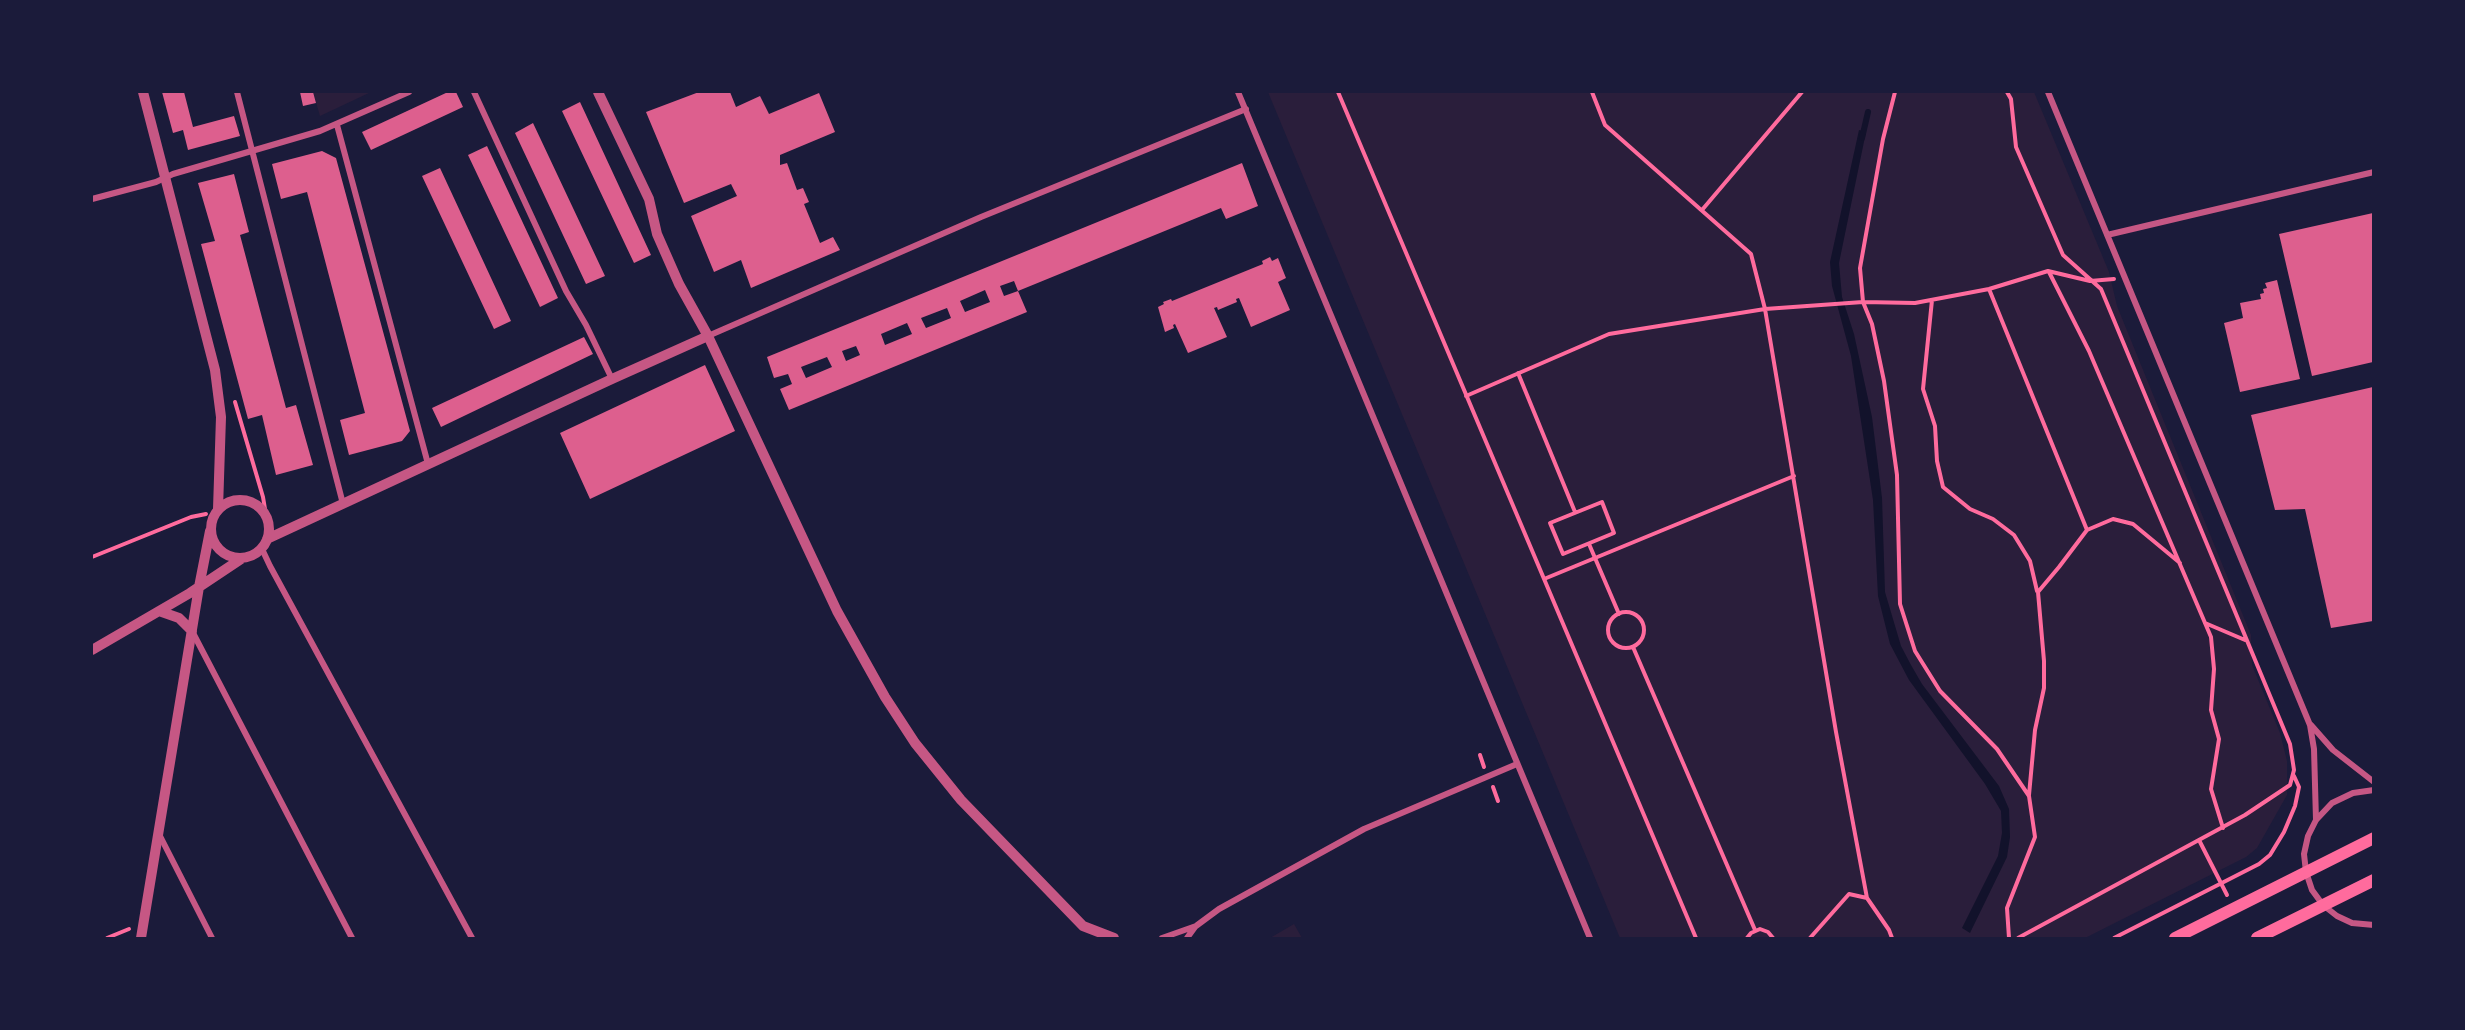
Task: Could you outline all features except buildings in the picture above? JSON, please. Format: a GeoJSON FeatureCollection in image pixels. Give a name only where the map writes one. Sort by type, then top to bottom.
{"type":"FeatureCollection","features":[{"type":"Feature","properties":{"kind":"main road"},"geometry":{"type":"LineString","coordinates":[[2175,939],[2373,838]]}},
{"type":"Feature","properties":{"kind":"main road"},"geometry":{"type":"LineString","coordinates":[[2257,939],[2373,880]]}},
{"type":"Feature","properties":{"kind":"street"},"geometry":{"type":"LineString","coordinates":[[143,92],[201,310],[220,394],[217,510]]}},
{"type":"Feature","properties":{"kind":"street"},"geometry":{"type":"LineString","coordinates":[[237,92],[343,504]]}},
{"type":"Feature","properties":{"kind":"street"},"geometry":{"type":"LineString","coordinates":[[92,199],[337,125],[408,92]]}},
{"type":"Feature","properties":{"kind":"street"},"geometry":{"type":"LineString","coordinates":[[474,92],[566,291],[586,325],[612,379]]}},
{"type":"Feature","properties":{"kind":"street"},"geometry":{"type":"LineString","coordinates":[[598,92],[649,199],[657,234],[682,291],[708,336],[837,611],[885,698],[915,743],[961,800],[1083,926],[1088,939]]}},
{"type":"Feature","properties":{"kind":"street"},"geometry":{"type":"LineString","coordinates":[[1238,92],[1590,939]]}},
{"type":"Feature","properties":{"kind":"street"},"geometry":{"type":"LineString","coordinates":[[2048,92],[2310,725],[2314,749],[2316,820]]}},
{"type":"Feature","properties":{"kind":"street"},"geometry":{"type":"LineString","coordinates":[[92,650],[199,587],[241,559],[254,555],[265,544],[428,464],[708,336],[981,217],[1246,109]]}},
{"type":"Feature","properties":{"kind":"street"},"geometry":{"type":"LineString","coordinates":[[337,125],[428,464]]}},
{"type":"Feature","properties":{"kind":"street"},"geometry":{"type":"LineString","coordinates":[[2108,235],[2373,172]]}},
{"type":"Feature","properties":{"kind":"street"},"geometry":{"type":"LineString","coordinates":[[141,939],[211,521],[217,510],[230,501],[248,501],[266,515],[269,529],[265,544],[275,576],[472,939]]}},
{"type":"Feature","properties":{"kind":"street"},"geometry":{"type":"LineString","coordinates":[[210,531],[213,541],[222,552],[241,559]]}},
{"type":"Feature","properties":{"kind":"street"},"geometry":{"type":"LineString","coordinates":[[159,611],[179,618],[192,631],[352,939]]}},
{"type":"Feature","properties":{"kind":"street"},"geometry":{"type":"LineString","coordinates":[[2310,725],[2333,750],[2373,782]]}},
{"type":"Feature","properties":{"kind":"street"},"geometry":{"type":"LineString","coordinates":[[1162,939],[1196,926],[1219,909],[1364,829],[1517,764]]}},
{"type":"Feature","properties":{"kind":"street"},"geometry":{"type":"LineString","coordinates":[[2373,790],[2353,793],[2332,803],[2316,820],[2305,846],[2306,872],[2312,890],[2323,905],[2337,916],[2352,923],[2373,925]]}},
{"type":"Feature","properties":{"kind":"street"},"geometry":{"type":"LineString","coordinates":[[158,833],[212,939]]}},
{"type":"Feature","properties":{"kind":"street"},"geometry":{"type":"LineString","coordinates":[[1083,926],[1114,939]]}},
{"type":"Feature","properties":{"kind":"street"},"geometry":{"type":"LineString","coordinates":[[1187,939],[1196,926]]}},
{"type":"Feature","properties":{"kind":"path"},"geometry":{"type":"LineString","coordinates":[[1338,92],[1696,939]]}},
{"type":"Feature","properties":{"kind":"path"},"geometry":{"type":"LineString","coordinates":[[1592,92],[1605,125],[1751,254],[1765,309],[1836,732],[1867,898],[1889,930],[1892,939]]}},
{"type":"Feature","properties":{"kind":"path"},"geometry":{"type":"LineString","coordinates":[[1702,210],[1802,92]]}},
{"type":"Feature","properties":{"kind":"path"},"geometry":{"type":"LineString","coordinates":[[1890,92],[1895,92],[1883,139],[1860,268],[1863,302],[1872,324],[1884,381],[1897,475],[1900,604],[1915,651],[1940,691],[1997,749],[2029,796]]}},
{"type":"Feature","properties":{"kind":"path"},"geometry":{"type":"LineString","coordinates":[[2007,92],[2011,99],[2016,147],[2063,255],[2101,289],[2290,744],[2294,776],[2299,788],[2295,806],[2284,832],[2276,847],[2259,864],[2114,939]]}},
{"type":"Feature","properties":{"kind":"path"},"geometry":{"type":"LineString","coordinates":[[1466,396],[1609,334],[1765,309],[1863,302],[1915,303],[1989,289],[2048,271],[2090,280],[2126,279]]}},
{"type":"Feature","properties":{"kind":"path"},"geometry":{"type":"LineString","coordinates":[[2048,271],[2089,351],[2211,638],[2214,669],[2211,710],[2219,739],[2211,789],[2223,828]]}},
{"type":"Feature","properties":{"kind":"path"},"geometry":{"type":"LineString","coordinates":[[1989,289],[2087,530]]}},
{"type":"Feature","properties":{"kind":"path"},"geometry":{"type":"LineString","coordinates":[[1932,300],[1923,389],[1935,426],[1937,461],[1943,487],[1970,509],[1993,519],[2014,534],[2030,561],[2038,591],[2044,688],[2035,730],[2029,796],[2035,837],[2007,908],[2009,939]]}},
{"type":"Feature","properties":{"kind":"path"},"geometry":{"type":"LineString","coordinates":[[1518,373],[1575,512]]}},
{"type":"Feature","properties":{"kind":"path"},"geometry":{"type":"LineString","coordinates":[[231,393],[266,515]]}},
{"type":"Feature","properties":{"kind":"path"},"geometry":{"type":"LineString","coordinates":[[1544,579],[1794,476]]}},
{"type":"Feature","properties":{"kind":"path"},"geometry":{"type":"LineString","coordinates":[[1602,502],[1614,533],[1588,543],[1563,554],[1550,523],[1602,502]]}},
{"type":"Feature","properties":{"kind":"path"},"geometry":{"type":"LineString","coordinates":[[92,557],[191,517],[217,510]]}},
{"type":"Feature","properties":{"kind":"path"},"geometry":{"type":"LineString","coordinates":[[2038,591],[2060,567],[2087,530],[2113,519],[2133,524],[2181,564]]}},
{"type":"Feature","properties":{"kind":"path"},"geometry":{"type":"LineString","coordinates":[[1588,543],[1618,614]]}},
{"type":"Feature","properties":{"kind":"path"},"geometry":{"type":"LineString","coordinates":[[1630,613],[1640,618],[1643,623],[1644,635],[1633,647],[1621,647],[1611,640],[1610,622],[1618,614],[1630,613]]}},
{"type":"Feature","properties":{"kind":"path"},"geometry":{"type":"LineString","coordinates":[[2205,623],[2246,640]]}},
{"type":"Feature","properties":{"kind":"path"},"geometry":{"type":"LineString","coordinates":[[1633,647],[1755,930]]}},
{"type":"Feature","properties":{"kind":"path"},"geometry":{"type":"LineString","coordinates":[[2018,939],[2223,828],[2281,792],[2290,785],[2294,776]]}},
{"type":"Feature","properties":{"kind":"path"},"geometry":{"type":"LineString","coordinates":[[2199,840],[2227,895]]}},
{"type":"Feature","properties":{"kind":"path"},"geometry":{"type":"LineString","coordinates":[[1810,939],[1849,894],[1867,898]]}},
{"type":"Feature","properties":{"kind":"path"},"geometry":{"type":"LineString","coordinates":[[1747,939],[1755,930],[1764,930],[1773,939]]}},
{"type":"Feature","properties":{"kind":"shaded area"},"geometry":{"type":"Polygon","coordinates":[[[313,92],[371,92],[320,116],[313,92]]]}},
{"type":"Feature","properties":{"kind":"shaded area"},"geometry":{"type":"Polygon","coordinates":[[[1268,92],[2034,92],[2109,272],[2117,306],[2251,635],[2252,665],[2280,733],[2287,761],[2287,795],[2257,848],[2246,857],[2085,938],[1620,938],[1268,92]]]}},
{"type":"Feature","properties":{"kind":"shaded area"},"geometry":{"type":"Polygon","coordinates":[[[1859,130],[1866,132],[1839,263],[1842,297],[1854,334],[1872,417],[1882,498],[1885,592],[1901,646],[1911,665],[1922,684],[1999,786],[2009,809],[2010,837],[2007,857],[1970,933],[1962,928],[1998,856],[2002,833],[2001,811],[1985,784],[1909,680],[1890,644],[1878,596],[1873,500],[1851,356],[1832,286],[1830,262],[1859,130]]]}},
{"type":"Feature","properties":{"kind":"shaded area"},"geometry":{"type":"Polygon","coordinates":[[[1294,924],[1302,938],[1270,938],[1294,924]]]}},
{"type":"Feature","properties":{"kind":"waterway"},"geometry":{"type":"LineString","coordinates":[[1862,138],[1868,112]]}}]}
